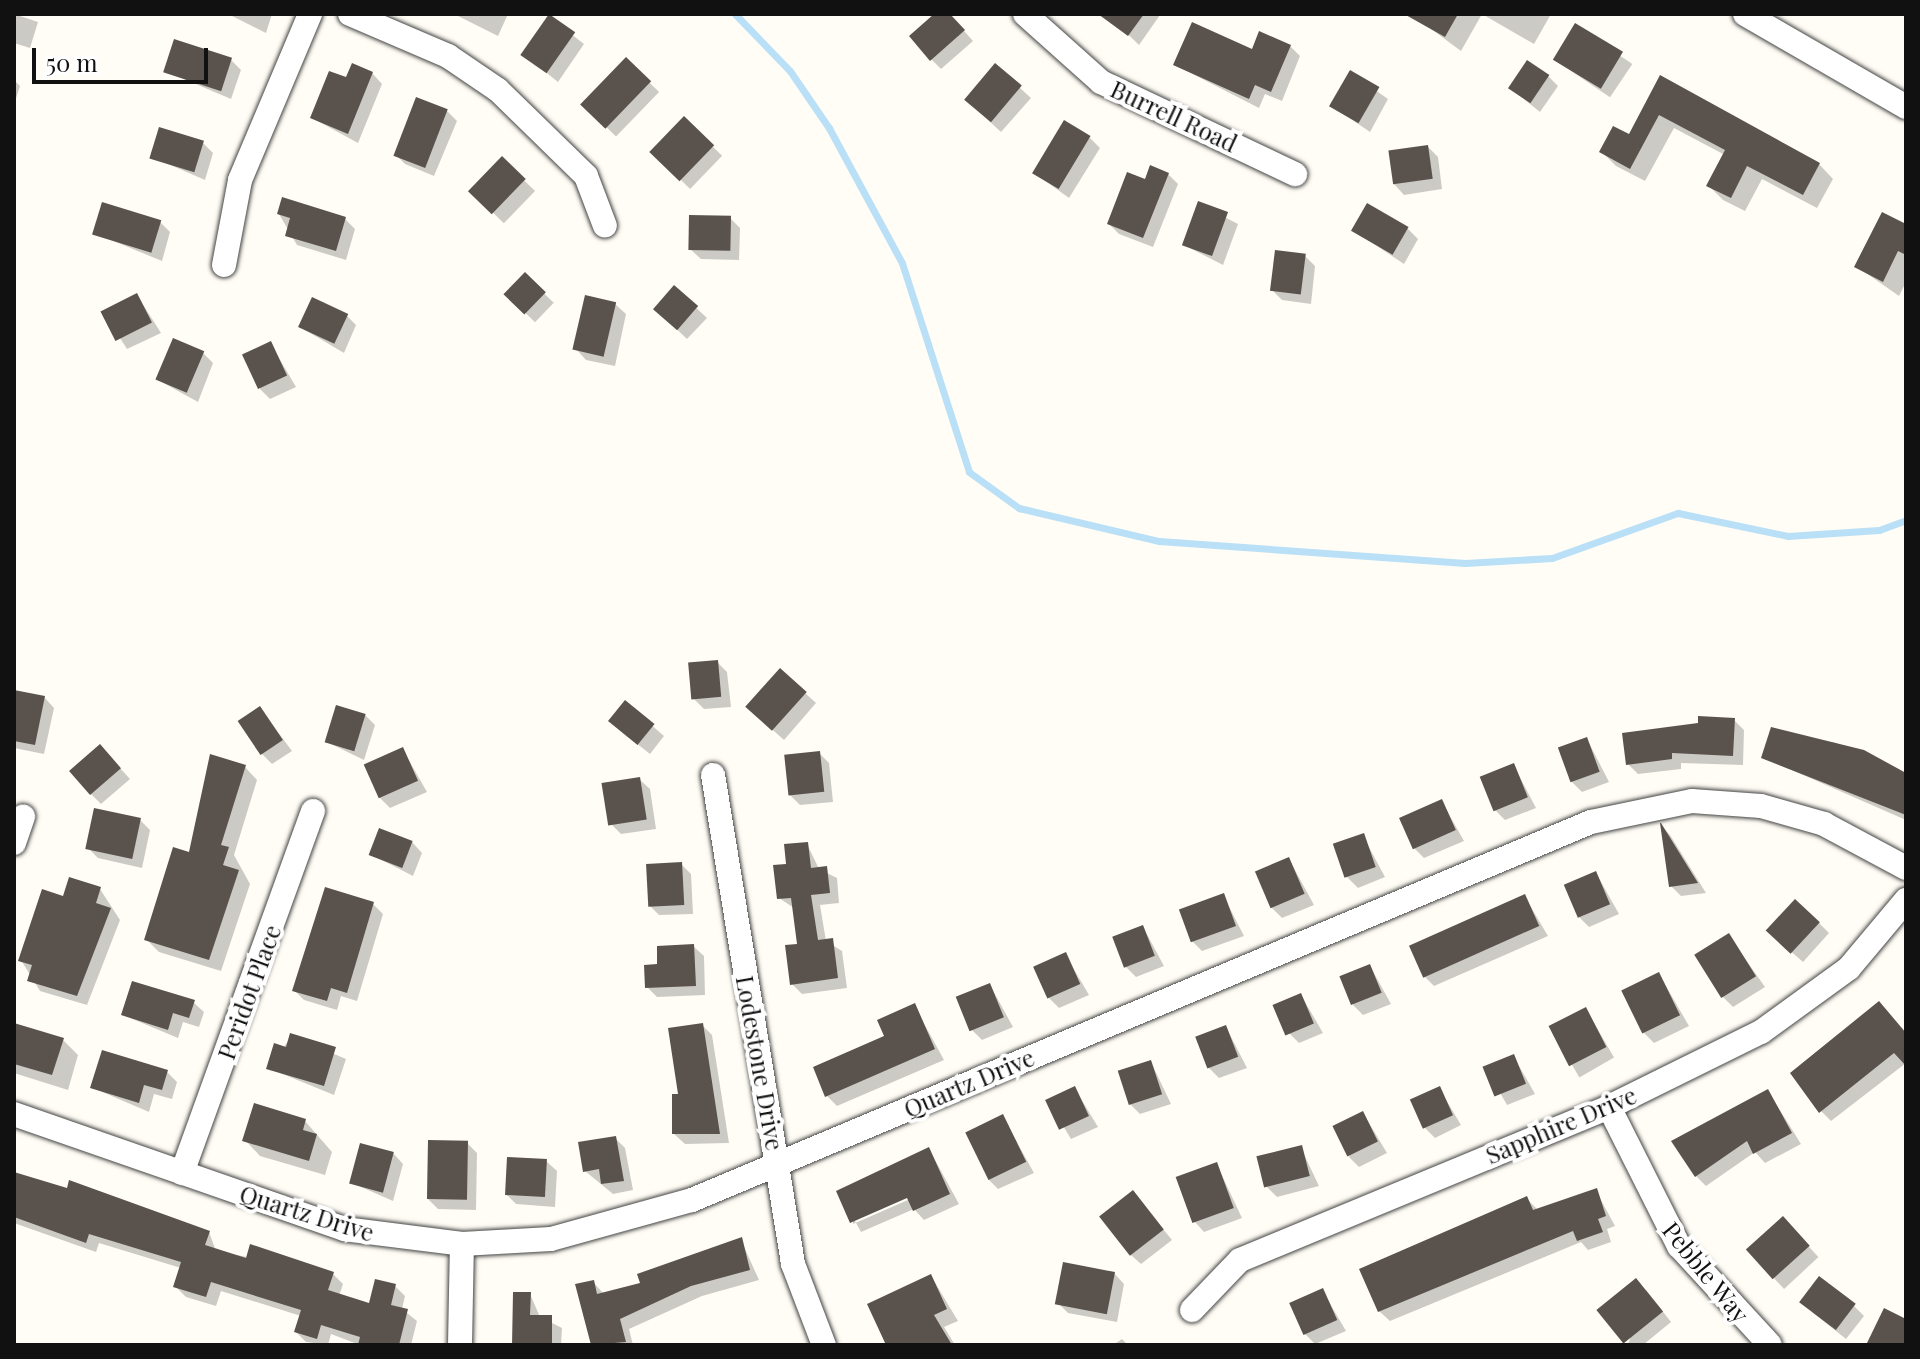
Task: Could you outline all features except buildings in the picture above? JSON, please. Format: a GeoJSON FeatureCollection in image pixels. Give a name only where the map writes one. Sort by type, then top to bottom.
{"type":"FeatureCollection","features":[{"type":"Feature","properties":{"kind":"street"},"geometry":{"type":"LineString","coordinates":[[224,265],[240,180],[310,14]]}},
{"type":"Feature","properties":{"kind":"street"},"geometry":{"type":"LineString","coordinates":[[350,14],[448,56],[498,90],[586,176],[605,226]]}},
{"type":"Feature","properties":{"kind":"street","name":"Burrell Road"},"geometry":{"type":"LineString","coordinates":[[1025,14],[1101,82],[1295,174]]}},
{"type":"Feature","properties":{"kind":"street"},"geometry":{"type":"LineString","coordinates":[[1745,14],[1906,107]]}},
{"type":"Feature","properties":{"kind":"street","name":"Lodestone Drive"},"geometry":{"type":"LineString","coordinates":[[713,775],[793,1264],[824,1345]]}},
{"type":"Feature","properties":{"kind":"street","name":"Quartz Drive"},"geometry":{"type":"LineString","coordinates":[[14,1114],[344,1229],[462,1244],[622,1224],[777,1164],[1632,811],[1692,801],[1761,806],[1824,824],[1906,868]]}},
{"type":"Feature","properties":{"kind":"street","name":"Peridot Place"},"geometry":{"type":"LineString","coordinates":[[182,1173],[313,811]]}},
{"type":"Feature","properties":{"kind":"street"},"geometry":{"type":"LineString","coordinates":[[14,843],[23,817]]}},
{"type":"Feature","properties":{"kind":"street","name":"Sapphire Drive"},"geometry":{"type":"LineString","coordinates":[[1192,1310],[1240,1260],[1609,1107],[1716,1057],[1801,1005],[1849,968],[1906,900]]}},
{"type":"Feature","properties":{"kind":"street","name":"Pebble Way"},"geometry":{"type":"LineString","coordinates":[[1609,1107],[1679,1246],[1770,1345]]}},
{"type":"Feature","properties":{"kind":"street"},"geometry":{"type":"LineString","coordinates":[[460,1345],[462,1244]]}},
{"type":"Feature","properties":{"kind":"waterway"},"geometry":{"type":"LineString","coordinates":[[735,14],[790,71],[829,128],[902,263],[969,472],[1019,508],[1159,541],[1465,563],[1552,558],[1678,513],[1788,536],[1879,530],[1906,520]]}}]}
